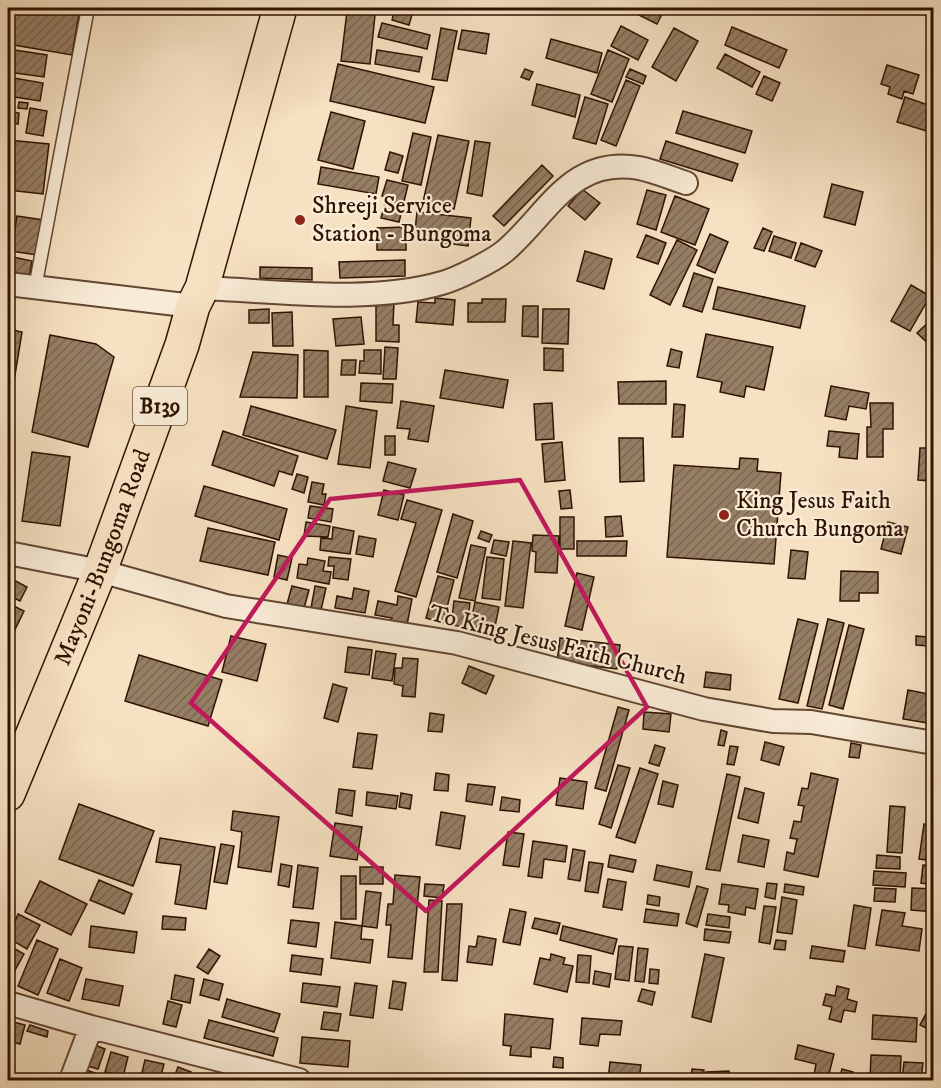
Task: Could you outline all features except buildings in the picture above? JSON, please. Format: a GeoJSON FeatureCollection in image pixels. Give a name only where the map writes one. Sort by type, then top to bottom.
{"type":"FeatureCollection","features":[{"type":"Feature","properties":{"kind":"main road","name":"Mayoni-Bungoma Road"},"geometry":{"type":"LineString","coordinates":[[8,794],[100,571],[182,345],[280,8]]}},
{"type":"Feature","properties":{"kind":"street"},"geometry":{"type":"LineString","coordinates":[[8,284],[35,288],[197,297],[384,292],[443,283],[506,251],[560,191],[583,177],[612,168],[638,168],[686,183]]}},
{"type":"Feature","properties":{"kind":"street","name":"To King Jesus Faith Church"},"geometry":{"type":"LineString","coordinates":[[8,553],[100,571],[226,606],[457,643],[714,711],[773,721],[811,722],[933,742]]}},
{"type":"Feature","properties":{"kind":"street"},"geometry":{"type":"LineString","coordinates":[[8,1003],[91,1027],[299,1080]]}},
{"type":"Feature","properties":{"kind":"street"},"geometry":{"type":"LineString","coordinates":[[71,1080],[91,1027]]}},
{"type":"Feature","properties":{"kind":"lane"},"geometry":{"type":"LineString","coordinates":[[35,288],[88,8]]}},
{"type":"Feature","properties":{"kind":"highlighted area"},"geometry":{"type":"Polygon","coordinates":[[[520,480],[647,707],[426,911],[191,703],[330,499],[520,480]]]}},
{"type":"Feature","properties":{"kind":"place","name":"Shreeji Service Station - Bungoma"},"geometry":{"type":"Point","coordinates":[300,220]}},
{"type":"Feature","properties":{"kind":"place","name":"King Jesus Faith Church Bungoma"},"geometry":{"type":"Point","coordinates":[724,515]}}]}
